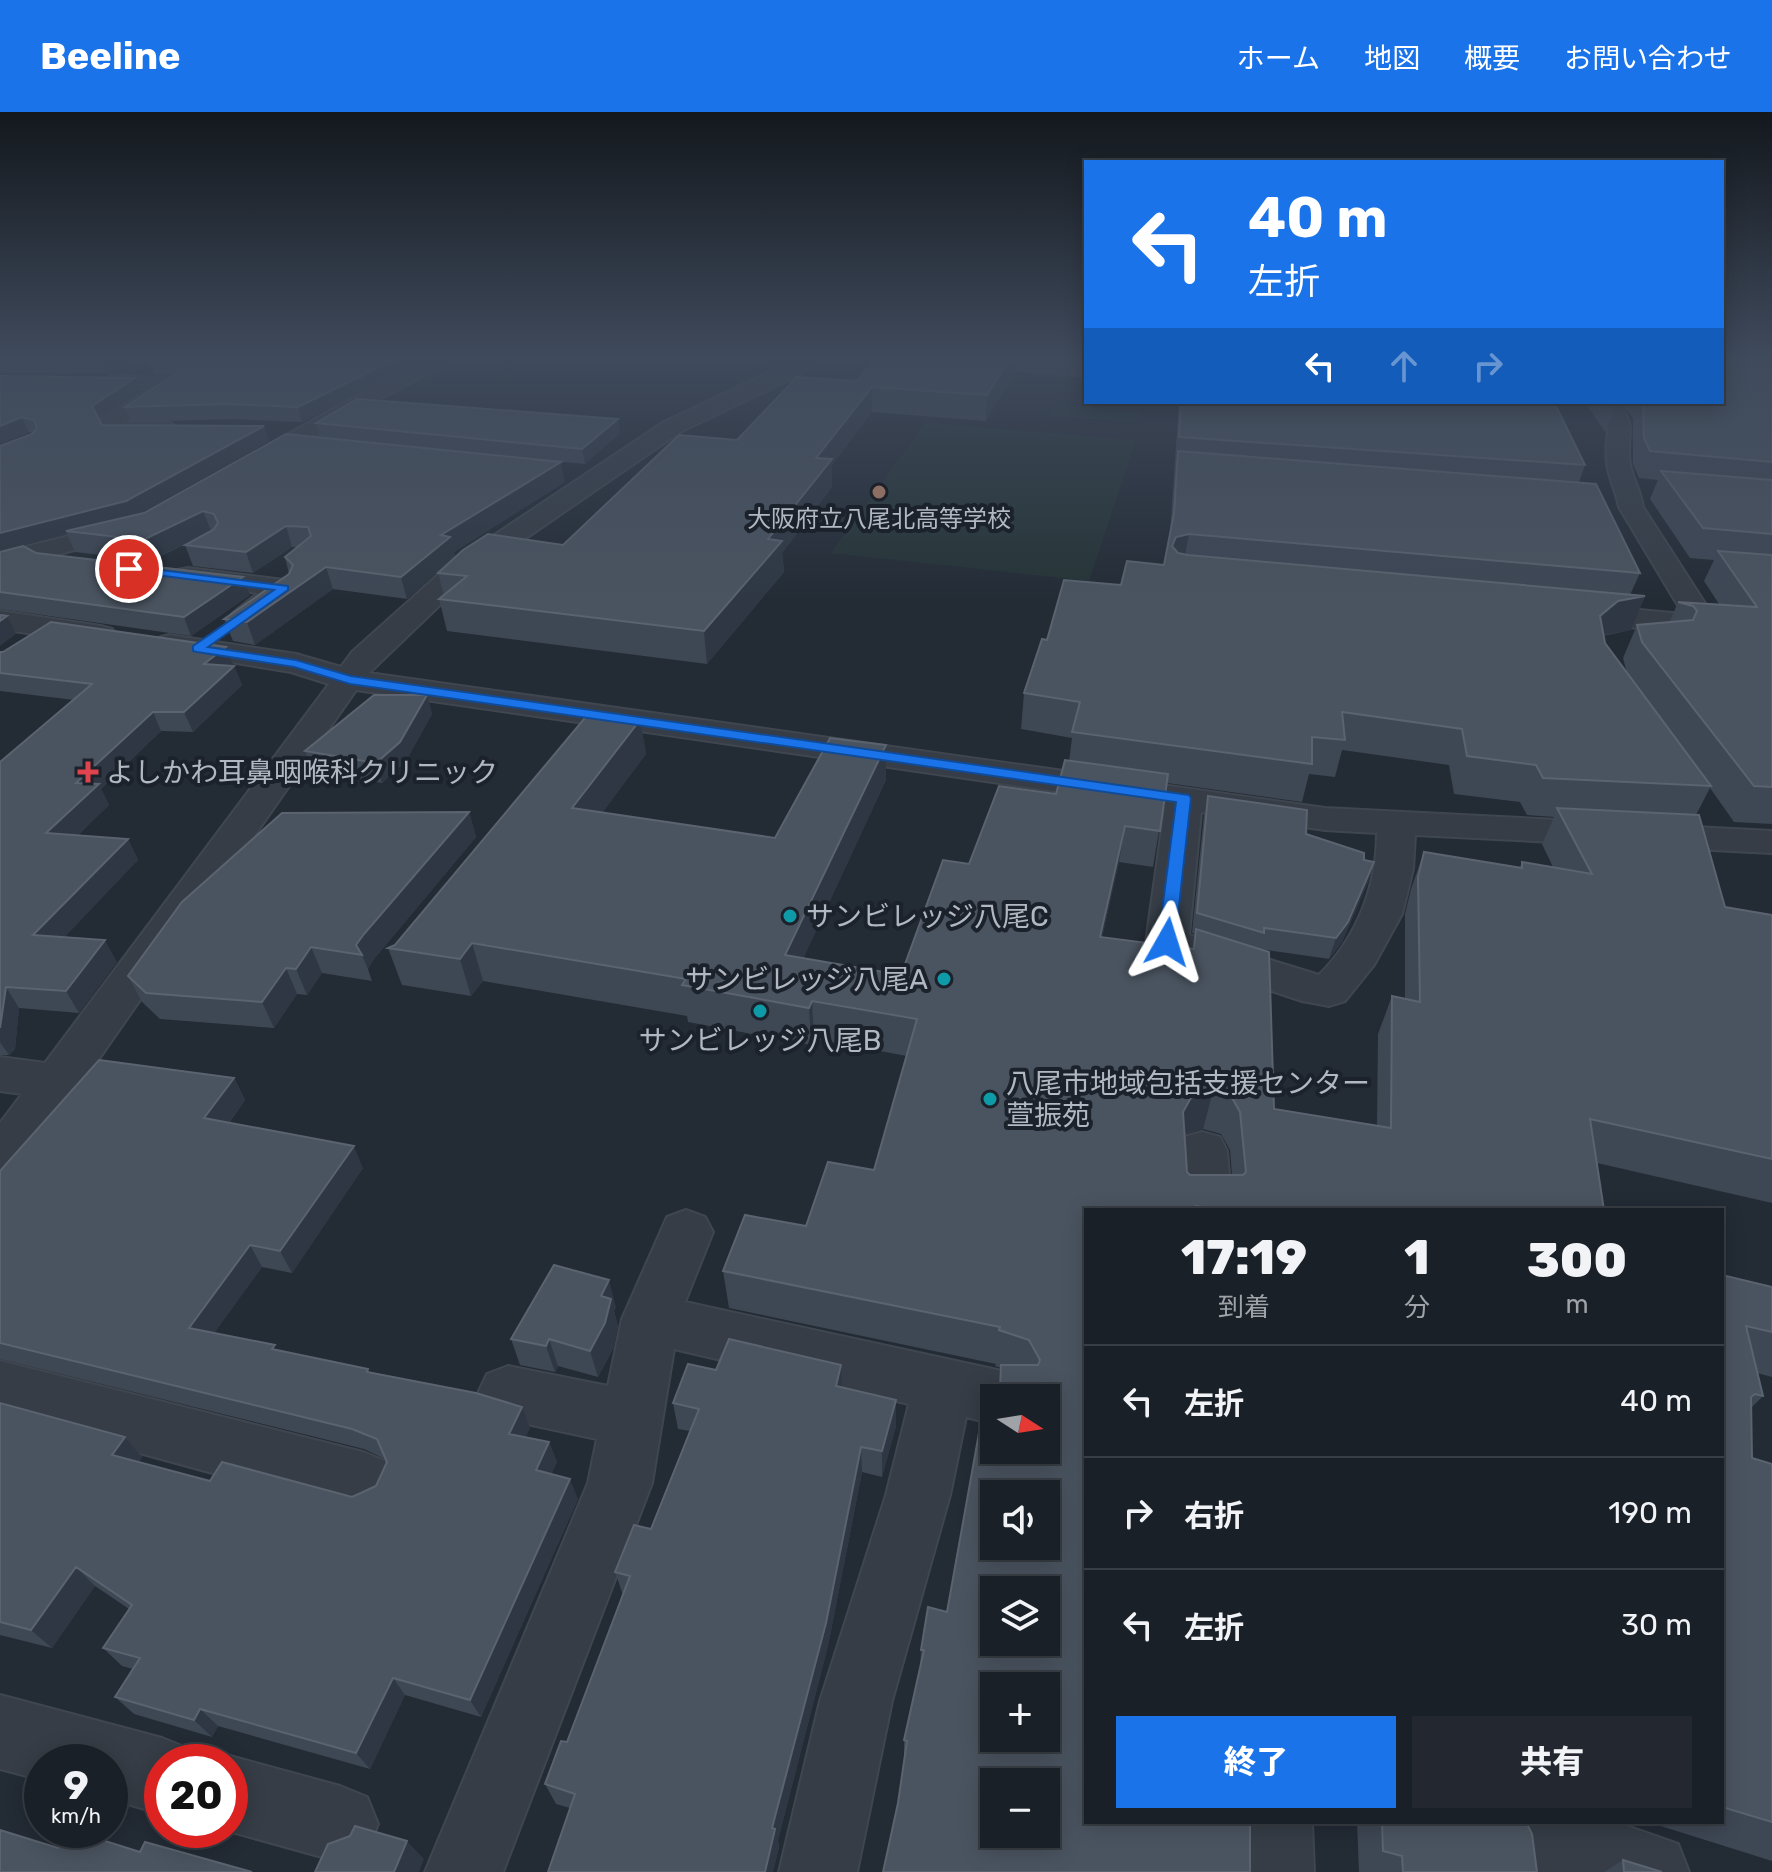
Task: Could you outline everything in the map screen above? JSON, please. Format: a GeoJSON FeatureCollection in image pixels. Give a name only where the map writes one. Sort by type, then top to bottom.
{"type":"FeatureCollection","features":[{"type":"Feature","properties":{"kind":"street"},"geometry":{"type":"LineString","coordinates":[[233,476],[282,439]]}},
{"type":"Feature","properties":{"kind":"street"},"geometry":{"type":"LineString","coordinates":[[303,439],[331,447]]}},
{"type":"Feature","properties":{"kind":"street"},"geometry":{"type":"LineString","coordinates":[[0,1161],[363,659],[458,572],[601,475],[641,439]]}},
{"type":"Feature","properties":{"kind":"street"},"geometry":{"type":"LineString","coordinates":[[1616,643],[1717,648],[1630,497],[1618,465],[1619,439]]}},
{"type":"Feature","properties":{"kind":"street"},"geometry":{"type":"LineString","coordinates":[[558,471],[601,475]]}},
{"type":"Feature","properties":{"kind":"street"},"geometry":{"type":"LineString","coordinates":[[1600,504],[1657,490]]}},
{"type":"Feature","properties":{"kind":"street"},"geometry":{"type":"LineString","coordinates":[[9,558],[142,526],[155,519]]}},
{"type":"Feature","properties":{"kind":"street"},"geometry":{"type":"LineString","coordinates":[[197,550],[157,572],[284,588],[197,649]]}},
{"type":"Feature","properties":{"kind":"street"},"geometry":{"type":"LineString","coordinates":[[9,558],[96,565]]}},
{"type":"Feature","properties":{"kind":"street"},"geometry":{"type":"LineString","coordinates":[[259,585],[292,563]]}},
{"type":"Feature","properties":{"kind":"street"},"geometry":{"type":"LineString","coordinates":[[1668,567],[1698,569]]}},
{"type":"Feature","properties":{"kind":"street"},"geometry":{"type":"LineString","coordinates":[[1546,611],[1704,625]]}},
{"type":"Feature","properties":{"kind":"street"},"geometry":{"type":"LineString","coordinates":[[0,620],[296,663],[350,680],[1325,819],[1772,842]]}},
{"type":"Feature","properties":{"kind":"street"},"geometry":{"type":"LineString","coordinates":[[13,653],[53,628]]}},
{"type":"Feature","properties":{"kind":"street"},"geometry":{"type":"LineString","coordinates":[[572,750],[600,715]]}},
{"type":"Feature","properties":{"kind":"street"},"geometry":{"type":"LineString","coordinates":[[1184,798],[1167,942],[1302,986],[1329,991],[1349,973],[1380,920],[1398,853],[1396,822]]}},
{"type":"Feature","properties":{"kind":"street"},"geometry":{"type":"LineString","coordinates":[[1698,802],[1725,840]]}},
{"type":"Feature","properties":{"kind":"street"},"geometry":{"type":"LineString","coordinates":[[0,1074],[58,1082]]}},
{"type":"Feature","properties":{"kind":"street"},"geometry":{"type":"LineString","coordinates":[[1202,1151],[1206,1208]]}},
{"type":"Feature","properties":{"kind":"street"},"geometry":{"type":"LineString","coordinates":[[464,1872],[620,1483],[650,1319],[686,1232]]}},
{"type":"Feature","properties":{"kind":"street"},"geometry":{"type":"LineString","coordinates":[[650,1319],[972,1392],[918,1495],[856,1701],[818,1872]]}},
{"type":"Feature","properties":{"kind":"street"},"geometry":{"type":"LineString","coordinates":[[0,1388],[363,1483]]}},
{"type":"Feature","properties":{"kind":"street"},"geometry":{"type":"LineString","coordinates":[[508,1393],[634,1419]]}},
{"type":"Feature","properties":{"kind":"street"},"geometry":{"type":"LineString","coordinates":[[0,1732],[144,1771]]}},
{"type":"Feature","properties":{"kind":"street"},"geometry":{"type":"LineString","coordinates":[[248,1799],[340,1824]]}},
{"type":"Feature","properties":{"kind":"street"},"geometry":{"type":"LineString","coordinates":[[1274,1824],[1275,1872]]}},
{"type":"Feature","properties":{"kind":"street"},"geometry":{"type":"LineString","coordinates":[[1533,1836],[1650,1872]]}},
{"type":"Feature","properties":{"kind":"shaded area"},"geometry":{"type":"Polygon","coordinates":[[[914,439],[1136,440],[1089,581],[831,553],[914,439]]]}},
{"type":"Feature","properties":{"kind":"building"},"geometry":{"type":"Polygon","coordinates":[[[18,439],[240,439],[126,501],[0,533],[0,446],[18,439]]]}},
{"type":"Feature","properties":{"kind":"building"},"geometry":{"type":"Polygon","coordinates":[[[277,439],[336,439],[561,462],[441,535],[450,537],[401,577],[326,567],[247,622],[224,619],[289,574],[293,565],[285,557],[311,536],[308,527],[286,526],[246,552],[185,545],[213,530],[218,523],[214,514],[203,511],[143,540],[66,531],[144,513],[277,439]]]}},
{"type":"Feature","properties":{"kind":"building"},"geometry":{"type":"Polygon","coordinates":[[[481,439],[594,439],[582,449],[481,439]]]}},
{"type":"Feature","properties":{"kind":"building"},"geometry":{"type":"Polygon","coordinates":[[[675,439],[831,439],[816,458],[832,459],[768,539],[782,541],[704,631],[439,599],[467,576],[438,573],[463,550],[488,534],[563,545],[675,439]]]}},
{"type":"Feature","properties":{"kind":"building"},"geometry":{"type":"Polygon","coordinates":[[[1210,439],[1572,439],[1585,465],[1210,439]]]}},
{"type":"Feature","properties":{"kind":"building"},"geometry":{"type":"Polygon","coordinates":[[[1645,439],[1772,439],[1772,462],[1650,451],[1645,439]]]}},
{"type":"Feature","properties":{"kind":"building"},"geometry":{"type":"Polygon","coordinates":[[[1178,451],[1596,484],[1640,573],[1189,534],[1176,537],[1172,546],[1178,553],[1188,555],[1645,596],[1618,601],[1600,616],[1605,643],[1711,786],[1543,778],[1536,765],[1467,756],[1462,729],[1342,712],[1345,740],[1312,737],[1312,764],[1072,732],[1080,702],[1024,693],[1042,639],[1047,640],[1064,580],[1121,585],[1127,561],[1164,565],[1174,513],[1178,451]]]}},
{"type":"Feature","properties":{"kind":"building"},"geometry":{"type":"Polygon","coordinates":[[[1661,471],[1772,480],[1772,534],[1703,528],[1661,471]]]}},
{"type":"Feature","properties":{"kind":"building"},"geometry":{"type":"Polygon","coordinates":[[[23,546],[36,553],[243,577],[184,617],[0,592],[0,552],[23,546]]]}},
{"type":"Feature","properties":{"kind":"building"},"geometry":{"type":"Polygon","coordinates":[[[1718,551],[1772,555],[1772,787],[1754,786],[1642,642],[1637,625],[1693,620],[1697,611],[1693,606],[1678,602],[1757,607],[1718,551]]]}},
{"type":"Feature","properties":{"kind":"building"},"geometry":{"type":"Polygon","coordinates":[[[51,622],[226,647],[204,664],[234,666],[184,712],[153,712],[76,783],[99,784],[46,833],[128,839],[33,935],[105,940],[66,991],[6,987],[0,1028],[0,762],[92,684],[0,673],[0,652],[51,622]]]}},
{"type":"Feature","properties":{"kind":"building"},"geometry":{"type":"Polygon","coordinates":[[[374,695],[427,695],[400,742],[376,763],[305,751],[374,695]]]}},
{"type":"Feature","properties":{"kind":"building"},"geometry":{"type":"Polygon","coordinates":[[[589,713],[640,720],[572,808],[775,838],[830,738],[886,745],[785,955],[901,975],[943,860],[969,864],[999,786],[1056,794],[1065,760],[1168,774],[1160,831],[1125,826],[1100,937],[1194,949],[1196,929],[1269,952],[1274,1109],[1391,1128],[1392,996],[1420,1002],[1418,877],[1424,852],[1522,868],[1522,862],[1592,874],[1557,808],[1699,815],[1725,907],[1772,915],[1772,1159],[1590,1119],[1604,1208],[1084,1208],[1084,1824],[1250,1824],[1250,1872],[883,1872],[898,1803],[907,1741],[904,1740],[924,1650],[921,1650],[928,1607],[947,1612],[980,1427],[980,1464],[1060,1464],[1060,1384],[1000,1384],[1001,1365],[1038,1365],[1040,1360],[1029,1340],[999,1330],[1000,1327],[723,1271],[745,1215],[806,1226],[828,1162],[874,1170],[917,1019],[812,1001],[809,1008],[682,985],[686,979],[472,943],[460,959],[388,948],[395,945],[589,713]],[[1213,1091],[1192,1096],[1183,1112],[1187,1172],[1190,1175],[1243,1175],[1246,1172],[1240,1112],[1231,1096],[1213,1091]]]}},
{"type":"Feature","properties":{"kind":"building"},"geometry":{"type":"Polygon","coordinates":[[[1208,796],[1307,810],[1306,834],[1364,853],[1364,860],[1374,862],[1348,922],[1336,938],[1264,928],[1264,933],[1197,913],[1208,796]]]}},
{"type":"Feature","properties":{"kind":"building"},"geometry":{"type":"Polygon","coordinates":[[[469,812],[364,934],[356,945],[362,955],[311,947],[296,969],[286,968],[262,1002],[146,993],[128,976],[182,902],[282,813],[469,812]]]}},
{"type":"Feature","properties":{"kind":"building"},"geometry":{"type":"Polygon","coordinates":[[[99,1060],[234,1078],[204,1118],[354,1146],[280,1251],[250,1245],[189,1328],[275,1345],[272,1349],[368,1369],[367,1372],[476,1393],[522,1407],[509,1434],[549,1442],[536,1470],[570,1479],[470,1700],[393,1678],[356,1753],[200,1709],[194,1720],[115,1697],[140,1658],[103,1648],[132,1605],[76,1567],[31,1630],[0,1622],[0,1403],[125,1437],[112,1455],[210,1481],[222,1462],[352,1497],[376,1486],[387,1462],[377,1439],[352,1429],[0,1343],[0,1171],[99,1060]]]}},
{"type":"Feature","properties":{"kind":"building"},"geometry":{"type":"Polygon","coordinates":[[[554,1265],[609,1280],[601,1296],[611,1299],[605,1323],[590,1351],[549,1339],[546,1346],[511,1339],[554,1265]]]}},
{"type":"Feature","properties":{"kind":"building"},"geometry":{"type":"Polygon","coordinates":[[[1724,1275],[1772,1287],[1772,1332],[1746,1326],[1763,1396],[1755,1394],[1751,1397],[1752,1458],[1772,1464],[1772,1822],[1724,1808],[1724,1275]]]}},
{"type":"Feature","properties":{"kind":"building"},"geometry":{"type":"Polygon","coordinates":[[[729,1339],[841,1365],[836,1386],[896,1400],[882,1451],[861,1447],[826,1623],[772,1828],[775,1829],[765,1872],[548,1872],[575,1794],[545,1784],[561,1741],[567,1742],[630,1576],[615,1572],[634,1525],[651,1529],[699,1409],[673,1403],[688,1364],[716,1370],[729,1339]]]}},
{"type":"Feature","properties":{"kind":"building"},"geometry":{"type":"Polygon","coordinates":[[[1382,1824],[1527,1824],[1532,1834],[1537,1872],[1403,1872],[1402,1856],[1383,1851],[1382,1824]]]}},
{"type":"Feature","properties":{"kind":"building"},"geometry":{"type":"Polygon","coordinates":[[[355,1826],[407,1841],[394,1872],[315,1872],[328,1844],[350,1836],[355,1826]]]}},
{"type":"Feature","properties":{"kind":"building"},"geometry":{"type":"Polygon","coordinates":[[[0,1830],[24,1837],[24,1848],[127,1848],[140,1852],[144,1844],[144,1848],[166,1848],[252,1872],[0,1872],[0,1830]]]}},
{"type":"Feature","properties":{"kind":"building"},"geometry":{"type":"Polygon","coordinates":[[[1623,1860],[1662,1872],[1624,1872],[1623,1860]]]}},
{"type":"Feature","properties":{"kind":"place","name":"大阪府立八尾北高等学校"},"geometry":{"type":"Point","coordinates":[879,492]}},
{"type":"Feature","properties":{"kind":"place","name":"よしかわ耳鼻咽喉科クリニック"},"geometry":{"type":"Point","coordinates":[88,772]}},
{"type":"Feature","properties":{"kind":"place","name":"サンビレッジ八尾C"},"geometry":{"type":"Point","coordinates":[790,916]}},
{"type":"Feature","properties":{"kind":"place","name":"サンビレッジ八尾A"},"geometry":{"type":"Point","coordinates":[944,979]}},
{"type":"Feature","properties":{"kind":"place","name":"サンビレッジ八尾B"},"geometry":{"type":"Point","coordinates":[760,1011]}},
{"type":"Feature","properties":{"kind":"place","name":"八尾市地域包括支援センター 萱振苑"},"geometry":{"type":"Point","coordinates":[990,1099]}},
{"type":"Feature","properties":{"kind":"route"},"geometry":{"type":"LineString","coordinates":[[129,569],[284,588],[197,649],[296,663],[350,680],[1184,798],[1167,942]]}}]}
